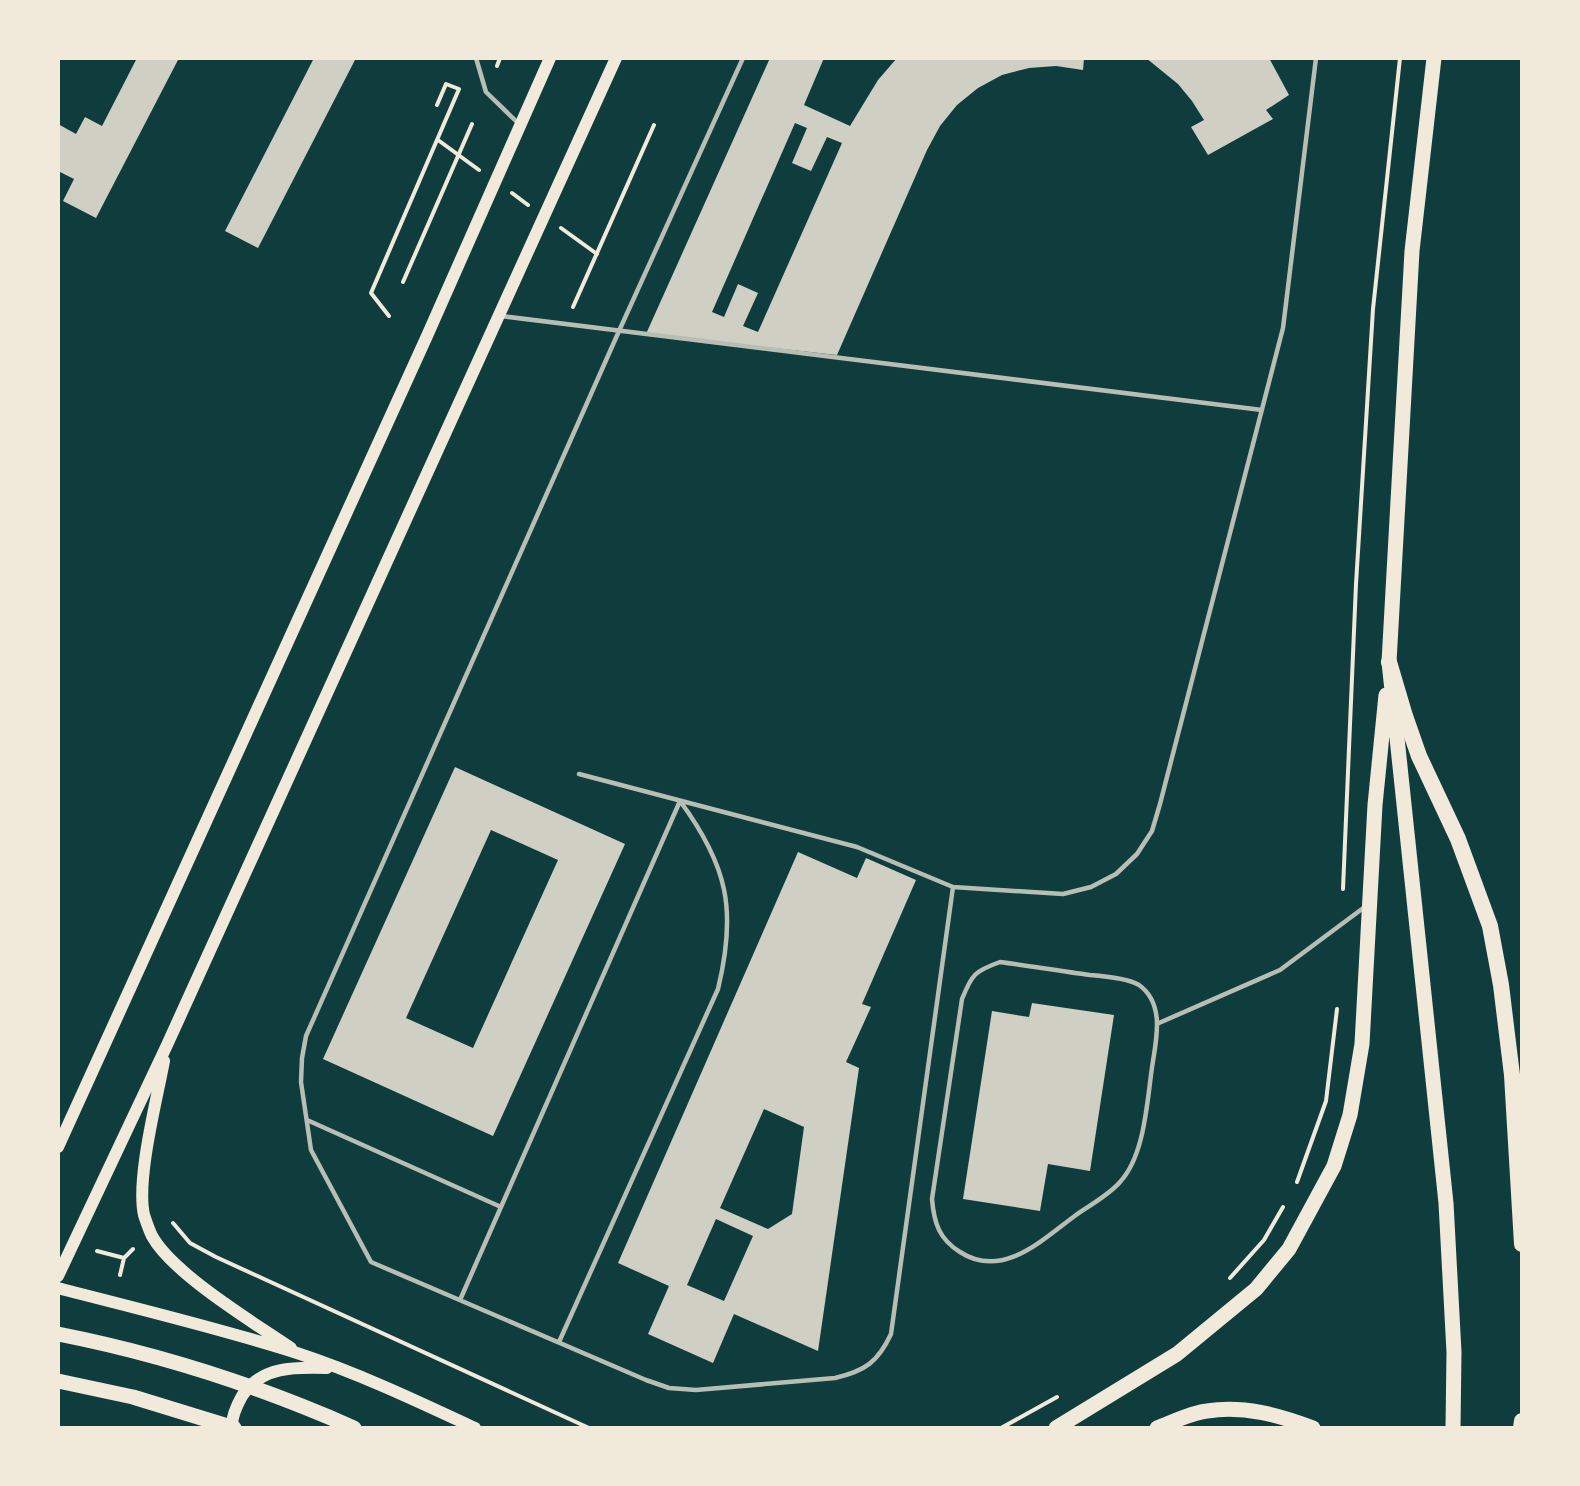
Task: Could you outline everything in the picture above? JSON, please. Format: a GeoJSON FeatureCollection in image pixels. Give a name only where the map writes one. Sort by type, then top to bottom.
{"type":"FeatureCollection","features":[{"type":"Feature","properties":{"kind":"highway"},"geometry":{"type":"LineString","coordinates":[[1389,662],[1404,716],[1419,756],[1458,839],[1490,926],[1501,985],[1512,1075],[1521,1244]]}},
{"type":"Feature","properties":{"kind":"highway"},"geometry":{"type":"LineString","coordinates":[[1521,1421],[1521,1428]]}},
{"type":"Feature","properties":{"kind":"main road"},"geometry":{"type":"LineString","coordinates":[[58,1147],[427,336],[550,58]]}},
{"type":"Feature","properties":{"kind":"main road"},"geometry":{"type":"LineString","coordinates":[[58,1276],[167,1045],[616,58]]}},
{"type":"Feature","properties":{"kind":"main road"},"geometry":{"type":"LineString","coordinates":[[1056,1428],[1177,1354],[1256,1288],[1289,1250],[1334,1166],[1350,1115],[1362,1044],[1375,805],[1389,662],[1412,251],[1434,58]]}},
{"type":"Feature","properties":{"kind":"main road"},"geometry":{"type":"LineString","coordinates":[[1389,662],[1446,1203],[1454,1352],[1453,1428]]}},
{"type":"Feature","properties":{"kind":"main road"},"geometry":{"type":"LineString","coordinates":[[167,1045],[142,1190],[144,1213],[152,1236],[171,1260],[201,1285],[299,1354]]}},
{"type":"Feature","properties":{"kind":"main road"},"geometry":{"type":"LineString","coordinates":[[58,1288],[299,1354],[337,1368],[475,1428]]}},
{"type":"Feature","properties":{"kind":"main road"},"geometry":{"type":"LineString","coordinates":[[58,1334],[229,1378],[312,1409],[354,1428]]}},
{"type":"Feature","properties":{"kind":"main road"},"geometry":{"type":"LineString","coordinates":[[58,1381],[133,1397],[233,1428],[238,1404],[247,1388],[262,1376],[279,1370],[301,1367],[337,1368]]}},
{"type":"Feature","properties":{"kind":"main road"},"geometry":{"type":"LineString","coordinates":[[1158,1428],[1205,1411],[1231,1408],[1292,1419],[1313,1428]]}},
{"type":"Feature","properties":{"kind":"lane"},"geometry":{"type":"LineString","coordinates":[[476,58],[486,92],[520,125]]}},
{"type":"Feature","properties":{"kind":"lane"},"geometry":{"type":"LineString","coordinates":[[742,58],[306,1036],[302,1058],[302,1082],[311,1150],[371,1262],[669,1388],[696,1390],[835,1378],[854,1374],[870,1365],[884,1351],[891,1334],[953,887]]}},
{"type":"Feature","properties":{"kind":"lane"},"geometry":{"type":"LineString","coordinates":[[579,774],[857,847],[953,887],[1064,894],[1091,887],[1116,874],[1137,854],[1152,831],[1160,804],[1283,328],[1316,58]]}},
{"type":"Feature","properties":{"kind":"lane"},"geometry":{"type":"LineString","coordinates":[[499,316],[1262,410]]}},
{"type":"Feature","properties":{"kind":"lane"},"geometry":{"type":"LineString","coordinates":[[460,1300],[680,801]]}},
{"type":"Feature","properties":{"kind":"lane"},"geometry":{"type":"LineString","coordinates":[[560,1342],[717,989],[726,956],[729,923],[725,890],[716,857],[700,828],[680,801]]}},
{"type":"Feature","properties":{"kind":"lane"},"geometry":{"type":"LineString","coordinates":[[1159,1023],[1280,970],[1369,904]]}},
{"type":"Feature","properties":{"kind":"lane"},"geometry":{"type":"LineString","coordinates":[[1000,962],[1116,978],[1138,985],[1152,1001],[1159,1023],[1141,1136],[1136,1156],[1120,1183],[1023,1253],[1004,1261],[987,1262],[967,1257],[951,1246],[939,1232],[933,1219],[932,1199],[962,999],[969,981],[980,969],[1000,962]]}},
{"type":"Feature","properties":{"kind":"lane"},"geometry":{"type":"LineString","coordinates":[[307,1120],[501,1207]]}},
{"type":"Feature","properties":{"kind":"path"},"geometry":{"type":"LineString","coordinates":[[1342,889],[1356,584],[1373,309],[1400,58]]}},
{"type":"Feature","properties":{"kind":"path"},"geometry":{"type":"LineString","coordinates":[[389,316],[371,293],[459,89],[446,84],[437,105]]}},
{"type":"Feature","properties":{"kind":"path"},"geometry":{"type":"LineString","coordinates":[[403,282],[472,124]]}},
{"type":"Feature","properties":{"kind":"path"},"geometry":{"type":"LineString","coordinates":[[571,311],[654,125]]}},
{"type":"Feature","properties":{"kind":"path"},"geometry":{"type":"LineString","coordinates":[[438,140],[484,174]]}},
{"type":"Feature","properties":{"kind":"path"},"geometry":{"type":"LineString","coordinates":[[503,187],[531,207]]}},
{"type":"Feature","properties":{"kind":"path"},"geometry":{"type":"LineString","coordinates":[[560,227],[597,254]]}},
{"type":"Feature","properties":{"kind":"path"},"geometry":{"type":"LineString","coordinates":[[1296,1184],[1326,1101],[1337,1009]]}},
{"type":"Feature","properties":{"kind":"path"},"geometry":{"type":"LineString","coordinates":[[1226,1283],[1264,1240],[1285,1203]]}},
{"type":"Feature","properties":{"kind":"path"},"geometry":{"type":"LineString","coordinates":[[173,1223],[190,1243],[216,1257],[589,1428]]}},
{"type":"Feature","properties":{"kind":"path"},"geometry":{"type":"LineString","coordinates":[[120,1275],[124,1258],[133,1249]]}},
{"type":"Feature","properties":{"kind":"path"},"geometry":{"type":"LineString","coordinates":[[97,1251],[124,1258]]}},
{"type":"Feature","properties":{"kind":"path"},"geometry":{"type":"LineString","coordinates":[[1001,1428],[1066,1393]]}},
{"type":"Feature","properties":{"kind":"building"},"geometry":{"type":"Polygon","coordinates":[[[137,58],[179,58],[96,218],[63,201],[74,179],[58,171],[58,124],[76,134],[85,117],[102,126],[137,58]]]}},
{"type":"Feature","properties":{"kind":"building"},"geometry":{"type":"Polygon","coordinates":[[[314,58],[356,58],[258,248],[225,231],[314,58]]]}},
{"type":"Feature","properties":{"kind":"building"},"geometry":{"type":"Polygon","coordinates":[[[770,58],[824,58],[804,105],[850,126],[878,80],[897,58],[1084,58],[1083,70],[1056,66],[1029,68],[1002,75],[978,88],[957,105],[940,126],[927,150],[837,355],[646,334],[770,58]],[[795,123],[712,312],[724,317],[738,284],[758,293],[743,326],[758,332],[842,143],[827,137],[811,171],[792,163],[807,128],[795,123]]]}},
{"type":"Feature","properties":{"kind":"building"},"geometry":{"type":"Polygon","coordinates":[[[1146,58],[1269,58],[1289,95],[1266,110],[1273,119],[1208,155],[1191,127],[1204,120],[1192,101],[1178,84],[1146,58]]]}},
{"type":"Feature","properties":{"kind":"building"},"geometry":{"type":"Polygon","coordinates":[[[455,767],[625,844],[493,1136],[323,1059],[455,767]],[[491,830],[406,1018],[473,1048],[558,860],[491,830]]]}},
{"type":"Feature","properties":{"kind":"building"},"geometry":{"type":"Polygon","coordinates":[[[798,852],[857,878],[866,858],[916,880],[862,1004],[871,1007],[846,1062],[859,1068],[818,1351],[734,1314],[713,1363],[648,1334],[669,1286],[618,1263],[798,852]],[[764,1109],[720,1208],[768,1229],[792,1214],[804,1127],[764,1109]],[[716,1219],[687,1285],[724,1301],[753,1236],[716,1219]]]}},
{"type":"Feature","properties":{"kind":"building"},"geometry":{"type":"Polygon","coordinates":[[[1032,1003],[1114,1015],[1090,1171],[1048,1164],[1040,1211],[963,1199],[992,1011],[1029,1017],[1032,1003]]]}}]}
